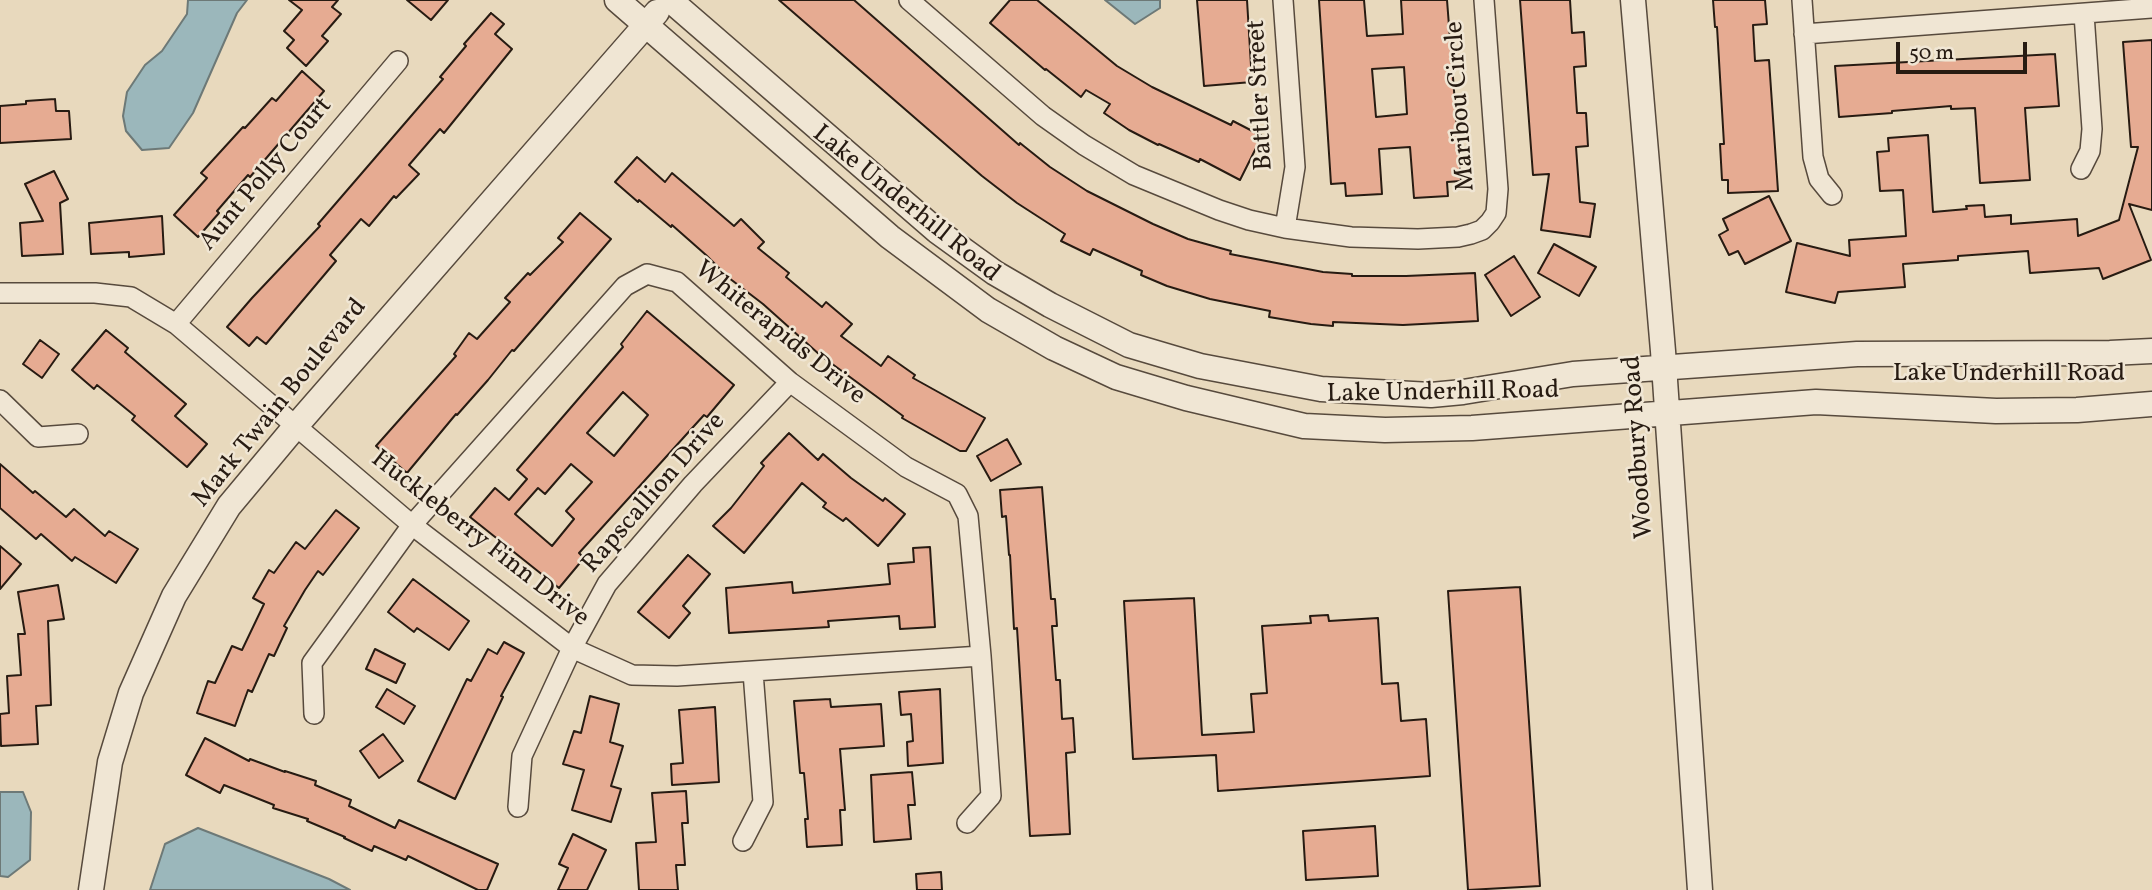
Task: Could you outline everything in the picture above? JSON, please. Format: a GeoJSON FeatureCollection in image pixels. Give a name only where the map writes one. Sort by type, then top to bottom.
{"type":"FeatureCollection","features":[{"type":"Feature","properties":{"kind":"street","name":"Lake Underhill Road"},"geometry":{"type":"LineString","coordinates":[[617,0],[890,237],[988,310],[1054,348],[1116,377],[1186,398],[1304,426],[1385,430],[1472,428],[1816,402],[1996,411],[2077,410],[2152,404]]}},
{"type":"Feature","properties":{"kind":"street","name":"Lake Underhill Road"},"geometry":{"type":"LineString","coordinates":[[669,0],[937,231],[1022,290],[1129,345],[1200,366],[1321,389],[1416,394],[1463,392],[1558,376],[1857,354],[2110,354],[2152,351]]}},
{"type":"Feature","properties":{"kind":"street"},"geometry":{"type":"LineString","coordinates":[[646,25],[669,0]]}},
{"type":"Feature","properties":{"kind":"street","name":"Maribou Circle"},"geometry":{"type":"LineString","coordinates":[[909,0],[1043,116],[1134,175],[1249,220],[1351,237],[1418,239],[1458,237],[1482,230],[1496,212],[1498,189],[1484,0]]}},
{"type":"Feature","properties":{"kind":"street","name":"Battler Street"},"geometry":{"type":"LineString","coordinates":[[1283,0],[1295,154],[1285,228]]}},
{"type":"Feature","properties":{"kind":"street","name":"Woodbury Road"},"geometry":{"type":"LineString","coordinates":[[1633,0],[1664,368],[1700,890]]}},
{"type":"Feature","properties":{"kind":"street"},"geometry":{"type":"LineString","coordinates":[[1802,0],[1813,157],[1819,179],[1832,195]]}},
{"type":"Feature","properties":{"kind":"street"},"geometry":{"type":"LineString","coordinates":[[1804,34],[2152,8]]}},
{"type":"Feature","properties":{"kind":"street"},"geometry":{"type":"LineString","coordinates":[[2081,169],[2090,151],[2092,129],[2084,13]]}},
{"type":"Feature","properties":{"kind":"street","name":"Mark Twain Boulevard"},"geometry":{"type":"LineString","coordinates":[[91,890],[110,762],[131,693],[174,596],[229,506],[646,25]]}},
{"type":"Feature","properties":{"kind":"street","name":"Aunt Polly Court"},"geometry":{"type":"LineString","coordinates":[[176,324],[398,61]]}},
{"type":"Feature","properties":{"kind":"street","name":"Whiterapids Drive"},"geometry":{"type":"LineString","coordinates":[[314,713],[312,663],[412,526],[625,286],[647,274],[677,282],[790,382],[906,467],[957,494],[968,516],[991,796],[967,823]]}},
{"type":"Feature","properties":{"kind":"street","name":"Huckleberry Finn Drive"},"geometry":{"type":"LineString","coordinates":[[0,293],[95,293],[131,298],[176,324],[412,526],[572,648],[632,675],[677,676],[753,672],[981,656]]}},
{"type":"Feature","properties":{"kind":"street","name":"Rapscallion Drive"},"geometry":{"type":"LineString","coordinates":[[518,807],[522,756],[572,648],[607,584],[693,484],[790,382]]}},
{"type":"Feature","properties":{"kind":"street"},"geometry":{"type":"LineString","coordinates":[[0,400],[38,437],[78,435]]}},
{"type":"Feature","properties":{"kind":"street"},"geometry":{"type":"LineString","coordinates":[[743,841],[763,802],[753,672]]}},
{"type":"Feature","properties":{"kind":"water"},"geometry":{"type":"Polygon","coordinates":[[[188,0],[247,0],[237,13],[193,113],[169,148],[142,150],[126,131],[123,116],[127,92],[145,65],[162,51],[187,14],[188,0]]]}},
{"type":"Feature","properties":{"kind":"water"},"geometry":{"type":"Polygon","coordinates":[[[1105,0],[1160,0],[1160,8],[1135,24],[1105,0]]]}},
{"type":"Feature","properties":{"kind":"water"},"geometry":{"type":"Polygon","coordinates":[[[0,792],[23,792],[31,812],[30,860],[8,877],[0,876],[0,792]]]}},
{"type":"Feature","properties":{"kind":"water"},"geometry":{"type":"Polygon","coordinates":[[[198,828],[329,879],[350,890],[150,890],[165,844],[198,828]]]}},
{"type":"Feature","properties":{"kind":"building"},"geometry":{"type":"Polygon","coordinates":[[[289,0],[338,0],[332,7],[341,14],[322,36],[328,41],[306,66],[287,48],[294,40],[284,31],[302,10],[289,0]]]}},
{"type":"Feature","properties":{"kind":"building"},"geometry":{"type":"Polygon","coordinates":[[[407,0],[448,0],[431,20],[407,0]]]}},
{"type":"Feature","properties":{"kind":"building"},"geometry":{"type":"Polygon","coordinates":[[[779,0],[854,0],[1019,145],[1020,143],[1087,191],[1153,224],[1188,239],[1231,251],[1230,254],[1323,272],[1352,276],[1475,273],[1478,321],[1403,325],[1333,322],[1333,326],[1269,317],[1270,311],[1210,299],[1167,286],[1141,275],[1142,271],[1093,249],[1090,255],[1061,241],[1065,234],[982,176],[779,0]]]}},
{"type":"Feature","properties":{"kind":"building"},"geometry":{"type":"Polygon","coordinates":[[[1010,0],[1037,0],[1117,66],[1152,87],[1231,125],[1233,121],[1262,136],[1240,180],[1200,159],[1199,162],[1129,130],[1104,113],[1110,104],[1086,90],[1081,97],[1045,70],[990,23],[1010,0]]]}},
{"type":"Feature","properties":{"kind":"building"},"geometry":{"type":"Polygon","coordinates":[[[1197,0],[1247,0],[1252,82],[1204,86],[1197,0]]]}},
{"type":"Feature","properties":{"kind":"building"},"geometry":{"type":"Polygon","coordinates":[[[1319,0],[1364,0],[1367,36],[1403,34],[1401,0],[1447,0],[1461,181],[1447,182],[1448,196],[1414,198],[1410,147],[1379,149],[1382,194],[1346,196],[1345,183],[1331,184],[1319,0]],[[1404,67],[1372,69],[1376,117],[1407,114],[1404,67]]]}},
{"type":"Feature","properties":{"kind":"building"},"geometry":{"type":"Polygon","coordinates":[[[1520,0],[1570,0],[1572,33],[1584,32],[1586,66],[1574,67],[1577,113],[1586,113],[1588,146],[1576,147],[1580,202],[1595,204],[1590,237],[1541,230],[1549,174],[1533,175],[1520,0]]]}},
{"type":"Feature","properties":{"kind":"building"},"geometry":{"type":"Polygon","coordinates":[[[1713,0],[1765,0],[1767,24],[1753,25],[1755,61],[1769,60],[1778,191],[1728,193],[1728,180],[1722,180],[1720,144],[1724,144],[1713,0]]]}},
{"type":"Feature","properties":{"kind":"building"},"geometry":{"type":"Polygon","coordinates":[[[491,13],[504,24],[495,34],[512,49],[444,133],[440,129],[409,165],[419,174],[396,198],[394,196],[369,226],[361,219],[330,255],[336,261],[266,344],[257,337],[249,346],[227,327],[320,226],[318,224],[443,79],[440,77],[491,13]]]}},
{"type":"Feature","properties":{"kind":"building"},"geometry":{"type":"Polygon","coordinates":[[[2152,40],[2152,210],[2129,204],[2151,260],[2103,279],[2099,268],[2030,273],[2028,251],[1958,256],[1958,260],[1903,264],[1905,287],[1838,292],[1835,303],[1786,292],[1797,243],[1850,256],[1849,240],[1906,236],[1903,190],[1880,191],[1877,152],[1889,151],[1888,138],[1928,135],[1933,212],[1984,205],[1985,217],[2011,215],[2011,224],[2077,219],[2078,236],[2119,220],[2138,147],[2131,147],[2123,42],[2152,40]]]}},
{"type":"Feature","properties":{"kind":"building"},"geometry":{"type":"Polygon","coordinates":[[[2055,54],[2059,106],[2025,108],[2030,180],[1980,183],[1975,108],[1951,109],[1951,106],[1839,117],[1835,66],[2055,54]]]}},
{"type":"Feature","properties":{"kind":"building"},"geometry":{"type":"Polygon","coordinates":[[[302,71],[324,91],[250,177],[248,175],[198,237],[174,215],[207,178],[201,173],[272,98],[276,101],[302,71]]]}},
{"type":"Feature","properties":{"kind":"building"},"geometry":{"type":"Polygon","coordinates":[[[55,99],[56,111],[69,111],[71,139],[0,143],[0,106],[55,99]]]}},
{"type":"Feature","properties":{"kind":"building"},"geometry":{"type":"Polygon","coordinates":[[[637,157],[665,182],[672,173],[734,226],[741,219],[764,242],[758,248],[789,273],[786,277],[822,307],[826,302],[852,324],[841,336],[881,366],[888,356],[915,375],[913,378],[985,418],[966,451],[960,451],[902,418],[903,416],[820,355],[763,304],[729,278],[672,225],[671,227],[615,182],[637,157]]]}},
{"type":"Feature","properties":{"kind":"building"},"geometry":{"type":"Polygon","coordinates":[[[54,171],[68,199],[60,203],[63,254],[22,256],[20,223],[43,221],[25,184],[54,171]]]}},
{"type":"Feature","properties":{"kind":"building"},"geometry":{"type":"Polygon","coordinates":[[[1769,196],[1791,241],[1745,264],[1738,251],[1729,255],[1719,235],[1728,230],[1723,219],[1769,196]]]}},
{"type":"Feature","properties":{"kind":"building"},"geometry":{"type":"Polygon","coordinates":[[[580,213],[611,239],[407,473],[376,446],[456,356],[454,354],[469,333],[477,339],[510,302],[505,298],[563,242],[558,238],[580,213]]]}},
{"type":"Feature","properties":{"kind":"building"},"geometry":{"type":"Polygon","coordinates":[[[162,216],[164,254],[129,257],[129,252],[91,254],[89,223],[162,216]]]}},
{"type":"Feature","properties":{"kind":"building"},"geometry":{"type":"Polygon","coordinates":[[[1554,244],[1596,267],[1579,296],[1538,273],[1554,244]]]}},
{"type":"Feature","properties":{"kind":"building"},"geometry":{"type":"Polygon","coordinates":[[[1514,256],[1540,297],[1511,316],[1485,275],[1514,256]]]}},
{"type":"Feature","properties":{"kind":"building"},"geometry":{"type":"Polygon","coordinates":[[[647,311],[734,385],[579,553],[584,558],[559,588],[470,517],[495,488],[509,500],[527,479],[517,470],[623,347],[621,344],[647,311]],[[623,392],[587,433],[614,456],[648,415],[623,392]],[[571,464],[545,494],[538,488],[515,514],[552,546],[574,519],[566,511],[592,482],[571,464]]]}},
{"type":"Feature","properties":{"kind":"building"},"geometry":{"type":"Polygon","coordinates":[[[106,330],[128,348],[125,352],[186,404],[175,416],[207,444],[187,467],[132,420],[135,416],[97,385],[94,389],[72,370],[106,330]]]}},
{"type":"Feature","properties":{"kind":"building"},"geometry":{"type":"Polygon","coordinates":[[[40,340],[59,354],[42,378],[23,364],[40,340]]]}},
{"type":"Feature","properties":{"kind":"building"},"geometry":{"type":"Polygon","coordinates":[[[789,433],[818,460],[823,454],[851,478],[883,501],[885,498],[905,514],[878,546],[846,518],[843,521],[823,507],[826,503],[802,483],[744,553],[713,526],[764,466],[761,463],[789,433]]]}},
{"type":"Feature","properties":{"kind":"building"},"geometry":{"type":"Polygon","coordinates":[[[1007,439],[1021,464],[991,481],[977,456],[1007,439]]]}},
{"type":"Feature","properties":{"kind":"building"},"geometry":{"type":"Polygon","coordinates":[[[0,464],[66,517],[74,509],[105,536],[109,531],[138,549],[116,583],[75,557],[72,561],[41,534],[36,539],[0,508],[0,464]]]}},
{"type":"Feature","properties":{"kind":"building"},"geometry":{"type":"Polygon","coordinates":[[[1042,487],[1051,599],[1055,599],[1057,626],[1052,626],[1056,680],[1060,680],[1062,719],[1073,718],[1075,752],[1066,753],[1070,834],[1030,836],[1017,628],[1014,629],[1010,555],[1006,516],[1002,517],[1000,490],[1042,487]]]}},
{"type":"Feature","properties":{"kind":"building"},"geometry":{"type":"Polygon","coordinates":[[[336,510],[359,528],[323,575],[318,571],[305,590],[284,626],[287,628],[274,656],[269,654],[252,692],[248,690],[235,726],[197,713],[208,681],[215,683],[232,646],[242,650],[264,604],[253,598],[269,570],[274,573],[296,542],[305,549],[336,510]]]}},
{"type":"Feature","properties":{"kind":"building"},"geometry":{"type":"Polygon","coordinates":[[[0,546],[21,564],[0,589],[0,546]]]}},
{"type":"Feature","properties":{"kind":"building"},"geometry":{"type":"Polygon","coordinates":[[[930,547],[935,627],[900,629],[899,616],[828,621],[829,627],[729,633],[726,588],[792,582],[793,593],[890,584],[888,564],[914,562],[913,548],[930,547]]]}},
{"type":"Feature","properties":{"kind":"building"},"geometry":{"type":"Polygon","coordinates":[[[688,555],[710,574],[683,606],[690,613],[669,638],[638,612],[688,555]]]}},
{"type":"Feature","properties":{"kind":"building"},"geometry":{"type":"Polygon","coordinates":[[[413,579],[469,621],[449,650],[417,628],[414,632],[388,612],[413,579]]]}},
{"type":"Feature","properties":{"kind":"building"},"geometry":{"type":"Polygon","coordinates":[[[58,585],[64,619],[48,621],[51,705],[36,706],[38,744],[1,746],[0,714],[9,713],[7,676],[21,675],[18,634],[25,634],[18,592],[58,585]]]}},
{"type":"Feature","properties":{"kind":"building"},"geometry":{"type":"Polygon","coordinates":[[[1520,587],[1540,886],[1468,890],[1448,591],[1520,587]]]}},
{"type":"Feature","properties":{"kind":"building"},"geometry":{"type":"Polygon","coordinates":[[[1194,598],[1202,735],[1254,732],[1251,694],[1267,693],[1262,626],[1311,623],[1310,616],[1328,615],[1329,621],[1378,618],[1382,684],[1398,683],[1401,721],[1426,719],[1430,776],[1218,791],[1216,755],[1133,759],[1124,601],[1194,598]]]}},
{"type":"Feature","properties":{"kind":"building"},"geometry":{"type":"Polygon","coordinates":[[[504,642],[524,653],[501,696],[503,697],[455,799],[418,781],[467,679],[471,681],[488,649],[497,654],[504,642]]]}},
{"type":"Feature","properties":{"kind":"building"},"geometry":{"type":"Polygon","coordinates":[[[375,649],[405,664],[396,683],[366,669],[375,649]]]}},
{"type":"Feature","properties":{"kind":"building"},"geometry":{"type":"Polygon","coordinates":[[[387,689],[415,706],[404,724],[376,707],[387,689]]]}},
{"type":"Feature","properties":{"kind":"building"},"geometry":{"type":"Polygon","coordinates":[[[940,689],[943,763],[908,766],[907,742],[913,741],[911,714],[901,715],[899,692],[940,689]]]}},
{"type":"Feature","properties":{"kind":"building"},"geometry":{"type":"Polygon","coordinates":[[[590,696],[619,704],[610,742],[623,746],[611,786],[621,789],[611,822],[572,810],[584,770],[563,764],[574,731],[581,733],[590,696]]]}},
{"type":"Feature","properties":{"kind":"building"},"geometry":{"type":"Polygon","coordinates":[[[830,699],[831,707],[881,704],[884,746],[840,749],[845,810],[840,810],[842,845],[807,847],[805,819],[808,819],[804,773],[800,773],[794,701],[830,699]]]}},
{"type":"Feature","properties":{"kind":"building"},"geometry":{"type":"Polygon","coordinates":[[[715,707],[719,782],[672,785],[671,764],[683,763],[679,710],[715,707]]]}},
{"type":"Feature","properties":{"kind":"building"},"geometry":{"type":"Polygon","coordinates":[[[383,734],[403,761],[379,778],[360,751],[383,734]]]}},
{"type":"Feature","properties":{"kind":"building"},"geometry":{"type":"Polygon","coordinates":[[[205,738],[249,761],[250,759],[316,781],[315,785],[351,800],[349,806],[395,828],[399,820],[498,864],[487,890],[478,890],[408,856],[406,860],[374,846],[372,851],[307,821],[308,819],[273,808],[274,805],[224,785],[220,793],[186,775],[205,738]]]}},
{"type":"Feature","properties":{"kind":"building"},"geometry":{"type":"Polygon","coordinates":[[[912,772],[915,805],[908,805],[911,839],[874,842],[871,775],[912,772]]]}},
{"type":"Feature","properties":{"kind":"building"},"geometry":{"type":"Polygon","coordinates":[[[686,791],[688,823],[682,823],[685,865],[676,865],[678,890],[639,890],[636,843],[656,842],[652,793],[686,791]]]}},
{"type":"Feature","properties":{"kind":"building"},"geometry":{"type":"Polygon","coordinates":[[[1375,826],[1378,876],[1306,880],[1303,831],[1375,826]]]}},
{"type":"Feature","properties":{"kind":"building"},"geometry":{"type":"Polygon","coordinates":[[[573,834],[606,850],[587,890],[558,890],[568,868],[559,864],[573,834]]]}},
{"type":"Feature","properties":{"kind":"building"},"geometry":{"type":"Polygon","coordinates":[[[941,872],[942,890],[917,890],[916,874],[941,872]]]}}]}
